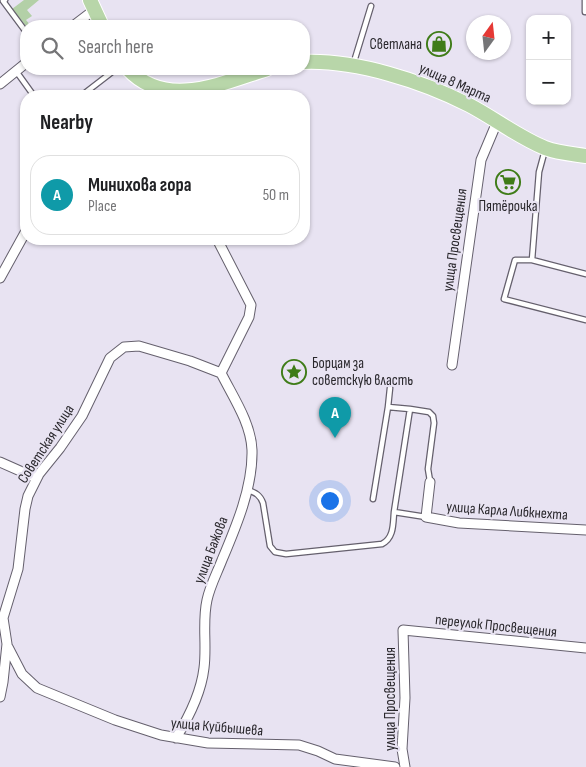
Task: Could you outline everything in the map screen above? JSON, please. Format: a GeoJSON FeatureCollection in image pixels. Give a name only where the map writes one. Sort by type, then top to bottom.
{"type":"FeatureCollection","features":[{"type":"Feature","properties":{"kind":"main road"},"geometry":{"type":"LineString","coordinates":[[92,5],[99,20]]}},
{"type":"Feature","properties":{"kind":"main road","name":"улица 8 Марта"},"geometry":{"type":"LineString","coordinates":[[310,62],[353,66],[388,74],[432,88],[468,104],[546,148],[586,156]]}},
{"type":"Feature","properties":{"kind":"main road"},"geometry":{"type":"LineString","coordinates":[[133,75],[150,90]]}},
{"type":"Feature","properties":{"kind":"main road"},"geometry":{"type":"LineString","coordinates":[[195,90],[247,75]]}},
{"type":"Feature","properties":{"kind":"street"},"geometry":{"type":"LineString","coordinates":[[78,20],[92,5]]}},
{"type":"Feature","properties":{"kind":"street"},"geometry":{"type":"LineString","coordinates":[[0,84],[20,69]]}},
{"type":"Feature","properties":{"kind":"street","name":"улица Просвещения"},"geometry":{"type":"LineString","coordinates":[[452,365],[481,160],[497,122]]}},
{"type":"Feature","properties":{"kind":"street"},"geometry":{"type":"LineString","coordinates":[[0,278],[20,242]]}},
{"type":"Feature","properties":{"kind":"street"},"geometry":{"type":"LineString","coordinates":[[220,245],[249,301],[251,310],[221,373]]}},
{"type":"Feature","properties":{"kind":"street","name":"Советская улица"},"geometry":{"type":"LineString","coordinates":[[0,696],[7,644],[3,624],[4,613],[18,569],[28,496],[36,478],[77,424],[89,403],[106,363],[119,350],[132,346],[148,348],[221,373]]}},
{"type":"Feature","properties":{"kind":"street","name":"улица Бажова"},"geometry":{"type":"LineString","coordinates":[[176,738],[193,707],[202,683],[205,658],[207,599],[248,490],[251,472],[251,442],[245,420],[221,373]]}},
{"type":"Feature","properties":{"kind":"street"},"geometry":{"type":"LineString","coordinates":[[0,462],[36,478]]}},
{"type":"Feature","properties":{"kind":"street"},"geometry":{"type":"LineString","coordinates":[[426,517],[430,482]]}},
{"type":"Feature","properties":{"kind":"street","name":"улица Карла Либкнехта"},"geometry":{"type":"LineString","coordinates":[[426,517],[459,523],[586,530]]}},
{"type":"Feature","properties":{"kind":"street","name":"улица Просвещения"},"geometry":{"type":"LineString","coordinates":[[403,630],[405,698],[402,748],[405,767]]}},
{"type":"Feature","properties":{"kind":"street","name":"переулок Просвещения"},"geometry":{"type":"LineString","coordinates":[[403,630],[586,648]]}},
{"type":"Feature","properties":{"kind":"street","name":"улица Куйбышева"},"geometry":{"type":"LineString","coordinates":[[7,644],[16,666],[37,688],[115,720],[161,735],[208,743],[299,745],[334,758],[395,767]]}},
{"type":"Feature","properties":{"kind":"lane"},"geometry":{"type":"LineString","coordinates":[[3,0],[20,24]]}},
{"type":"Feature","properties":{"kind":"lane"},"geometry":{"type":"LineString","coordinates":[[585,0],[585,12]]}},
{"type":"Feature","properties":{"kind":"lane"},"geometry":{"type":"LineString","coordinates":[[353,66],[370,6]]}},
{"type":"Feature","properties":{"kind":"lane"},"geometry":{"type":"LineString","coordinates":[[16,72],[30,90]]}},
{"type":"Feature","properties":{"kind":"lane"},"geometry":{"type":"LineString","coordinates":[[89,90],[108,75]]}},
{"type":"Feature","properties":{"kind":"lane"},"geometry":{"type":"LineString","coordinates":[[532,260],[539,172],[546,148]]}},
{"type":"Feature","properties":{"kind":"lane"},"geometry":{"type":"LineString","coordinates":[[586,274],[532,260],[515,260],[504,299],[586,320]]}},
{"type":"Feature","properties":{"kind":"lane"},"geometry":{"type":"LineString","coordinates":[[372,499],[390,388]]}},
{"type":"Feature","properties":{"kind":"lane"},"geometry":{"type":"LineString","coordinates":[[388,406],[429,412],[433,416],[434,423],[428,469],[430,482]]}},
{"type":"Feature","properties":{"kind":"lane"},"geometry":{"type":"LineString","coordinates":[[248,490],[256,493],[261,498],[270,546],[275,552],[282,554],[382,544],[389,539],[392,530],[410,409]]}},
{"type":"Feature","properties":{"kind":"lane"},"geometry":{"type":"LineString","coordinates":[[394,512],[426,517]]}},
{"type":"Feature","properties":{"kind":"green space"},"geometry":{"type":"Polygon","coordinates":[[[24,0],[39,0],[27,10],[32,16],[26,20],[21,20],[12,9],[24,0]]]}},
{"type":"Feature","properties":{"kind":"place","name":"Светлана"},"geometry":{"type":"Point","coordinates":[439,44]}},
{"type":"Feature","properties":{"kind":"place","name":"Пятёрочка"},"geometry":{"type":"Point","coordinates":[508,182]}},
{"type":"Feature","properties":{"kind":"place","name":"Борцам за советскую власть"},"geometry":{"type":"Point","coordinates":[294,372]}},
{"type":"Feature","properties":{"kind":"place","name":"Минихова гора"},"geometry":{"type":"Point","coordinates":[335,438]}}]}
